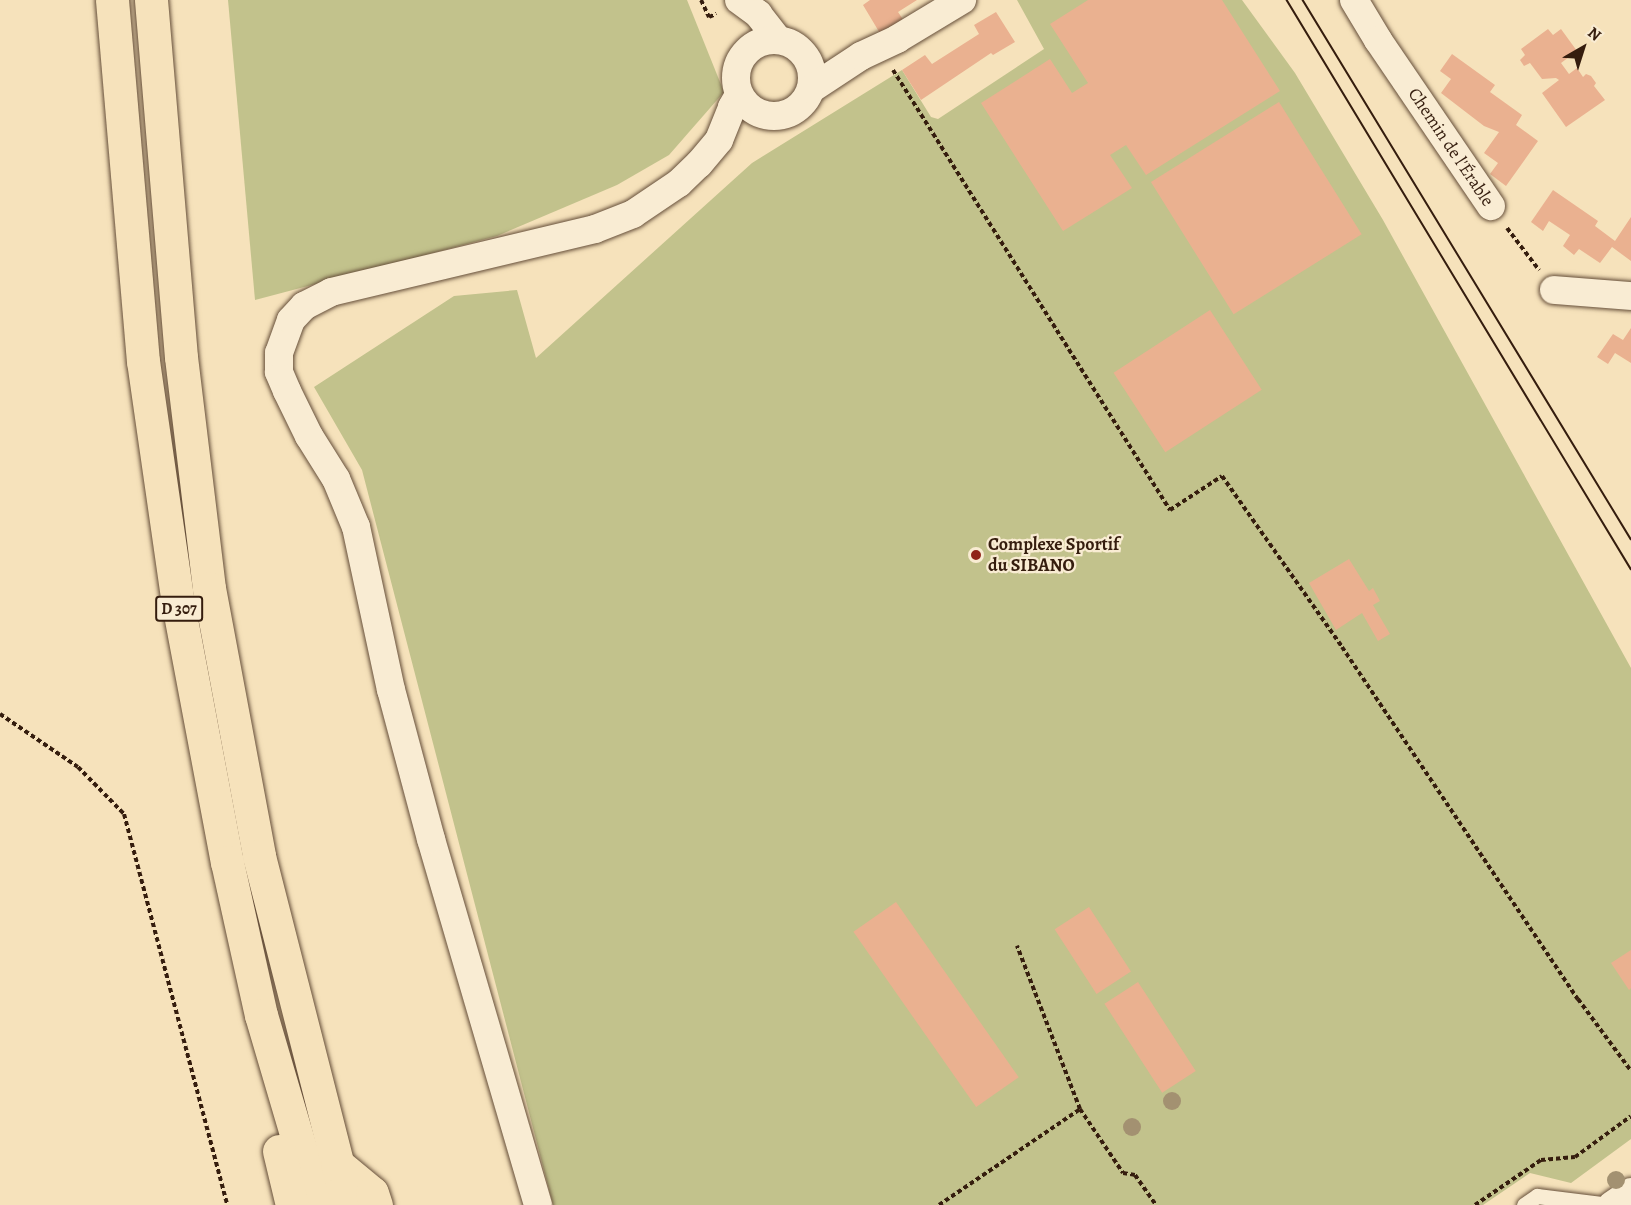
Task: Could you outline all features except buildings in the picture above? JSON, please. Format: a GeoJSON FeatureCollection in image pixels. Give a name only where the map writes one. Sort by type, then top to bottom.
{"type":"FeatureCollection","features":[{"type":"Feature","properties":{"kind":"main road","name":"D 307"},"geometry":{"type":"LineString","coordinates":[[112,0],[143,360],[177,598],[227,862],[261,1015],[317,1205]]}},
{"type":"Feature","properties":{"kind":"main road","name":"D 307"},"geometry":{"type":"LineString","coordinates":[[151,0],[181,357],[209,588],[259,856],[348,1205]]}},
{"type":"Feature","properties":{"kind":"main road"},"geometry":{"type":"LineString","coordinates":[[261,1015],[279,1153],[292,1205]]}},
{"type":"Feature","properties":{"kind":"main road"},"geometry":{"type":"LineString","coordinates":[[337,1164],[372,1193],[376,1205]]}},
{"type":"Feature","properties":{"kind":"street"},"geometry":{"type":"LineString","coordinates":[[811,89],[861,56],[897,39],[962,0]]}},
{"type":"Feature","properties":{"kind":"street","name":"Chemin de l'Érable"},"geometry":{"type":"LineString","coordinates":[[1354,0],[1491,206]]}},
{"type":"Feature","properties":{"kind":"street"},"geometry":{"type":"LineString","coordinates":[[739,1],[758,14],[811,69],[811,89],[805,101],[796,110],[784,116],[761,115],[745,104],[740,95],[736,76],[741,57],[739,1]]}},
{"type":"Feature","properties":{"kind":"street"},"geometry":{"type":"LineString","coordinates":[[741,57],[757,44],[861,56]]}},
{"type":"Feature","properties":{"kind":"street"},"geometry":{"type":"LineString","coordinates":[[719,140],[732,107],[740,95]]}},
{"type":"Feature","properties":{"kind":"street"},"geometry":{"type":"LineString","coordinates":[[538,1205],[431,839],[392,690],[356,527],[336,479],[309,436],[287,391],[279,372],[279,353],[291,320],[317,298],[331,292],[610,225],[657,200],[679,183],[719,140],[752,124],[761,115]]}},
{"type":"Feature","properties":{"kind":"street"},"geometry":{"type":"LineString","coordinates":[[1554,290],[1631,296]]}},
{"type":"Feature","properties":{"kind":"street"},"geometry":{"type":"LineString","coordinates":[[1610,1205],[1631,1192]]}},
{"type":"Feature","properties":{"kind":"lane"},"geometry":{"type":"LineString","coordinates":[[1524,1205],[1537,1196],[1610,1205]]}},
{"type":"Feature","properties":{"kind":"path"},"geometry":{"type":"LineString","coordinates":[[897,39],[906,55],[890,64],[1170,510],[1222,476],[1342,647],[1578,999],[1631,1071]]}},
{"type":"Feature","properties":{"kind":"path","name":"Chemin de l'Érable"},"geometry":{"type":"LineString","coordinates":[[1491,206],[1554,290]]}},
{"type":"Feature","properties":{"kind":"path"},"geometry":{"type":"LineString","coordinates":[[0,714],[78,767],[124,814],[227,1205]]}},
{"type":"Feature","properties":{"kind":"path"},"geometry":{"type":"LineString","coordinates":[[1017,946],[1080,1109],[1123,1173],[1135,1175],[1156,1205]]}},
{"type":"Feature","properties":{"kind":"path"},"geometry":{"type":"LineString","coordinates":[[939,1205],[1080,1109]]}},
{"type":"Feature","properties":{"kind":"path"},"geometry":{"type":"LineString","coordinates":[[1475,1205],[1541,1160],[1575,1157],[1631,1116]]}},
{"type":"Feature","properties":{"kind":"green space"},"geometry":{"type":"Polygon","coordinates":[[[228,0],[687,0],[724,92],[669,155],[617,185],[497,236],[255,300],[228,0]]]}},
{"type":"Feature","properties":{"kind":"green space","name":"Complexe Sportif du SIBANO"},"geometry":{"type":"Polygon","coordinates":[[[1017,0],[1242,0],[1295,73],[1383,220],[1631,668],[1631,1139],[1571,1183],[1530,1173],[1483,1205],[553,1205],[362,470],[314,387],[454,296],[517,290],[536,358],[752,163],[902,70],[931,117],[938,119],[1044,49],[1017,0]]]}},
{"type":"Feature","properties":{"kind":"tram line"},"geometry":{"type":"LineString","coordinates":[[1287,0],[1631,569]]}},
{"type":"Feature","properties":{"kind":"tram line"},"geometry":{"type":"LineString","coordinates":[[1303,0],[1631,539]]}},
{"type":"Feature","properties":{"kind":"place","name":"Complexe Sportif du SIBANO"},"geometry":{"type":"Point","coordinates":[976,555]}}]}
